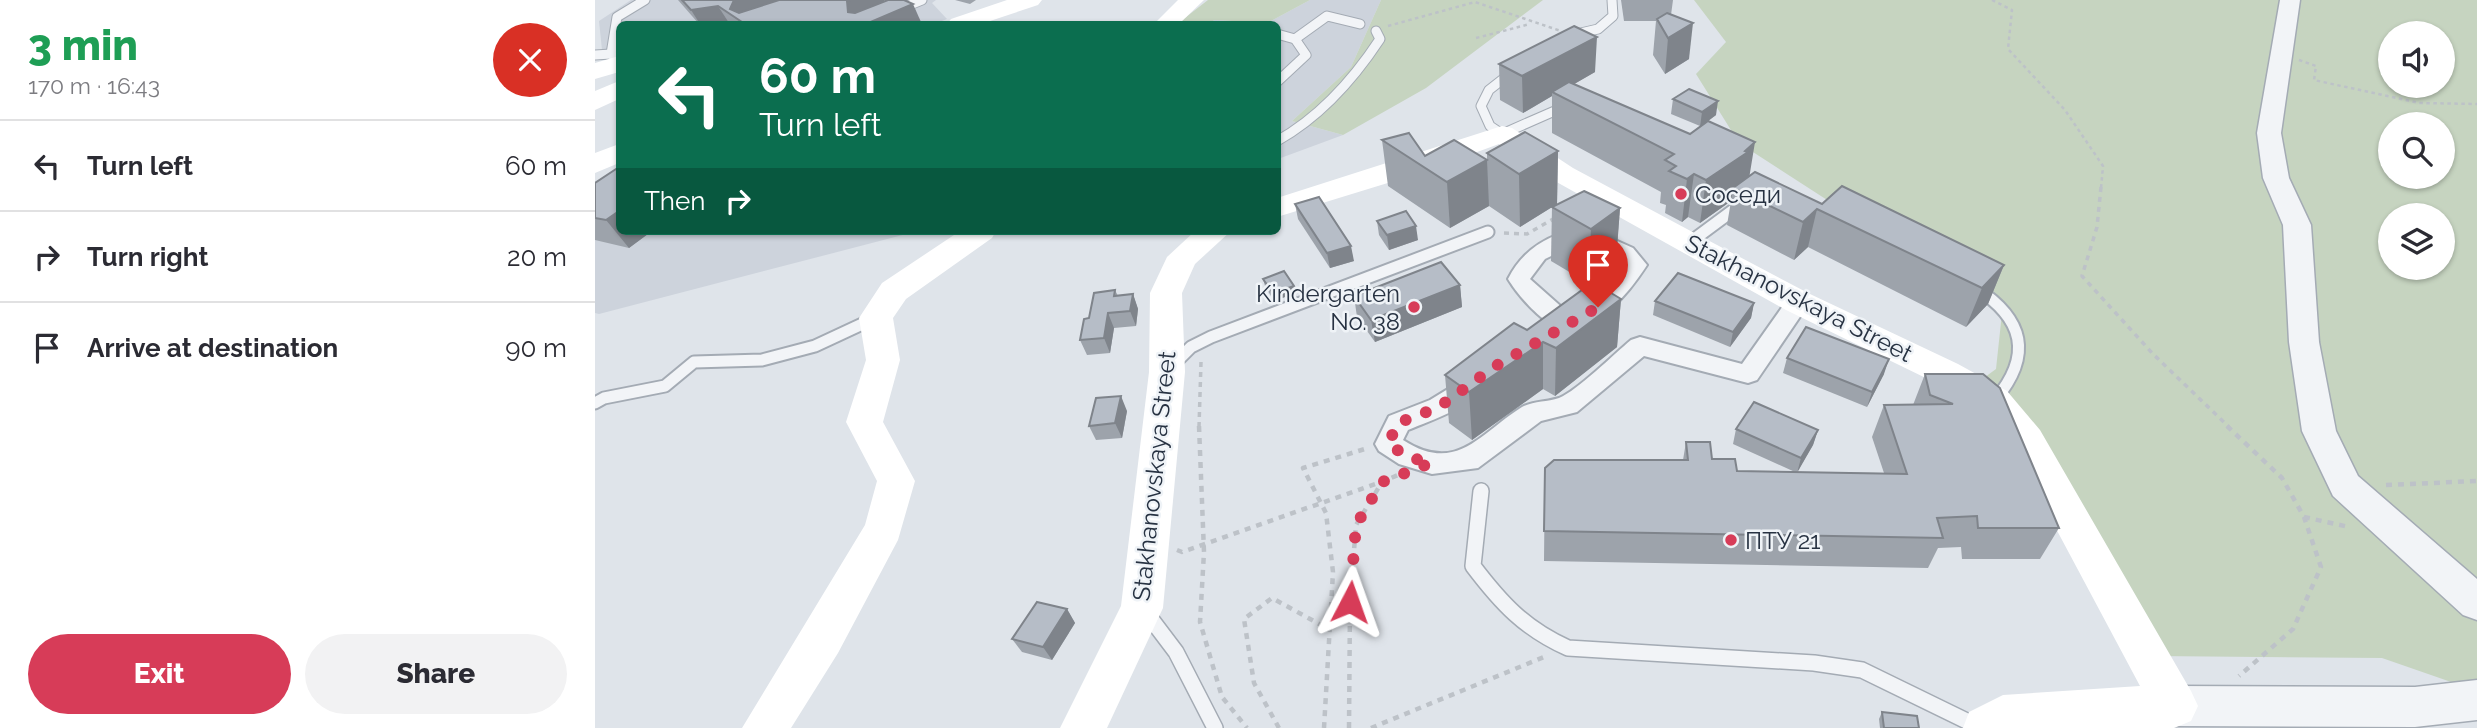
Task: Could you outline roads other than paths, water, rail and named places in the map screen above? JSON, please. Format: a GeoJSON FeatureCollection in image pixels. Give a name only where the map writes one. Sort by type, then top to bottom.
{"type":"FeatureCollection","features":[{"type":"Feature","properties":{"kind":"main road"},"geometry":{"type":"LineString","coordinates":[[968,21],[1030,0]]}},
{"type":"Feature","properties":{"kind":"main road"},"geometry":{"type":"LineString","coordinates":[[1169,21],[1192,0]]}},
{"type":"Feature","properties":{"kind":"main road"},"geometry":{"type":"LineString","coordinates":[[595,102],[616,91]]}},
{"type":"Feature","properties":{"kind":"main road"},"geometry":{"type":"LineString","coordinates":[[1281,207],[1408,168],[1501,134]]}},
{"type":"Feature","properties":{"kind":"main road","name":"Stakhanovskaya Street"},"geometry":{"type":"LineString","coordinates":[[1501,134],[1598,193],[1689,243],[1798,302],[1946,373],[1994,401],[2027,440],[2175,706]]}},
{"type":"Feature","properties":{"kind":"main road"},"geometry":{"type":"LineString","coordinates":[[595,164],[616,154]]}},
{"type":"Feature","properties":{"kind":"main road"},"geometry":{"type":"LineString","coordinates":[[765,728],[822,639],[884,528],[896,481],[864,422],[883,360],[876,318],[894,291],[975,235]]}},
{"type":"Feature","properties":{"kind":"main road","name":"Stakhanovskaya Street"},"geometry":{"type":"LineString","coordinates":[[1083,728],[1142,608],[1149,538],[1183,368],[1167,293],[1173,268],[1211,235]]}},
{"type":"Feature","properties":{"kind":"main road"},"geometry":{"type":"LineString","coordinates":[[1984,728],[2003,718],[2175,706]]}},
{"type":"Feature","properties":{"kind":"street"},"geometry":{"type":"LineString","coordinates":[[2290,0],[2269,133],[2276,178],[2297,225],[2304,342],[2314,412],[2345,486],[2476,601]]}},
{"type":"Feature","properties":{"kind":"street"},"geometry":{"type":"LineString","coordinates":[[1494,367],[1439,407],[1398,423],[1388,444],[1408,457],[1431,463],[1469,461],[1533,413],[1569,405],[1617,328],[1636,265],[1625,253],[1584,233],[1556,242],[1535,254],[1523,267],[1519,279],[1527,291],[1566,324]]}},
{"type":"Feature","properties":{"kind":"street"},"geometry":{"type":"LineString","coordinates":[[1545,336],[1566,324],[1617,328],[1748,374],[1798,302]]}},
{"type":"Feature","properties":{"kind":"street"},"geometry":{"type":"LineString","coordinates":[[2175,706],[2416,707],[2477,700]]}},
{"type":"Feature","properties":{"kind":"lane"},"geometry":{"type":"LineString","coordinates":[[616,21],[617,17],[636,3],[645,0]]}},
{"type":"Feature","properties":{"kind":"lane"},"geometry":{"type":"LineString","coordinates":[[885,15],[922,0]]}},
{"type":"Feature","properties":{"kind":"lane"},"geometry":{"type":"LineString","coordinates":[[1564,40],[1573,34],[1598,29],[1612,16],[1612,0]]}},
{"type":"Feature","properties":{"kind":"lane"},"geometry":{"type":"LineString","coordinates":[[1281,78],[1305,55],[1287,37],[1327,16],[1360,24]]}},
{"type":"Feature","properties":{"kind":"lane"},"geometry":{"type":"LineString","coordinates":[[595,55],[611,62],[616,24]]}},
{"type":"Feature","properties":{"kind":"lane"},"geometry":{"type":"LineString","coordinates":[[1281,139],[1299,131],[1362,68],[1380,39],[1376,31]]}},
{"type":"Feature","properties":{"kind":"lane"},"geometry":{"type":"LineString","coordinates":[[1522,66],[1489,90],[1481,106],[1490,127],[1501,134],[1574,102]]}},
{"type":"Feature","properties":{"kind":"lane"},"geometry":{"type":"LineString","coordinates":[[1556,110],[1568,116]]}},
{"type":"Feature","properties":{"kind":"lane"},"geometry":{"type":"LineString","coordinates":[[1689,243],[1751,197]]}},
{"type":"Feature","properties":{"kind":"lane"},"geometry":{"type":"LineString","coordinates":[[1183,368],[1191,348],[1211,337],[1488,232]]}},
{"type":"Feature","properties":{"kind":"lane"},"geometry":{"type":"LineString","coordinates":[[1968,284],[1993,297],[2017,324],[2020,361],[2008,387],[1994,401]]}},
{"type":"Feature","properties":{"kind":"lane"},"geometry":{"type":"LineString","coordinates":[[595,403],[604,397],[665,386],[694,362],[762,360],[815,346],[876,318]]}},
{"type":"Feature","properties":{"kind":"lane"},"geometry":{"type":"LineString","coordinates":[[1481,491],[1473,566],[1511,616],[1536,635],[1568,648],[1814,663],[1862,670],[1984,728]]}},
{"type":"Feature","properties":{"kind":"lane"},"geometry":{"type":"LineString","coordinates":[[1142,608],[1165,632],[1186,664],[1215,728]]}},
{"type":"Feature","properties":{"kind":"place","name":"Соседи"},"geometry":{"type":"Point","coordinates":[1681,194]}},
{"type":"Feature","properties":{"kind":"place","name":"Kindergarten No. 38"},"geometry":{"type":"Point","coordinates":[1414,307]}},
{"type":"Feature","properties":{"kind":"place","name":"ПТУ 21"},"geometry":{"type":"Point","coordinates":[1731,540]}}]}
